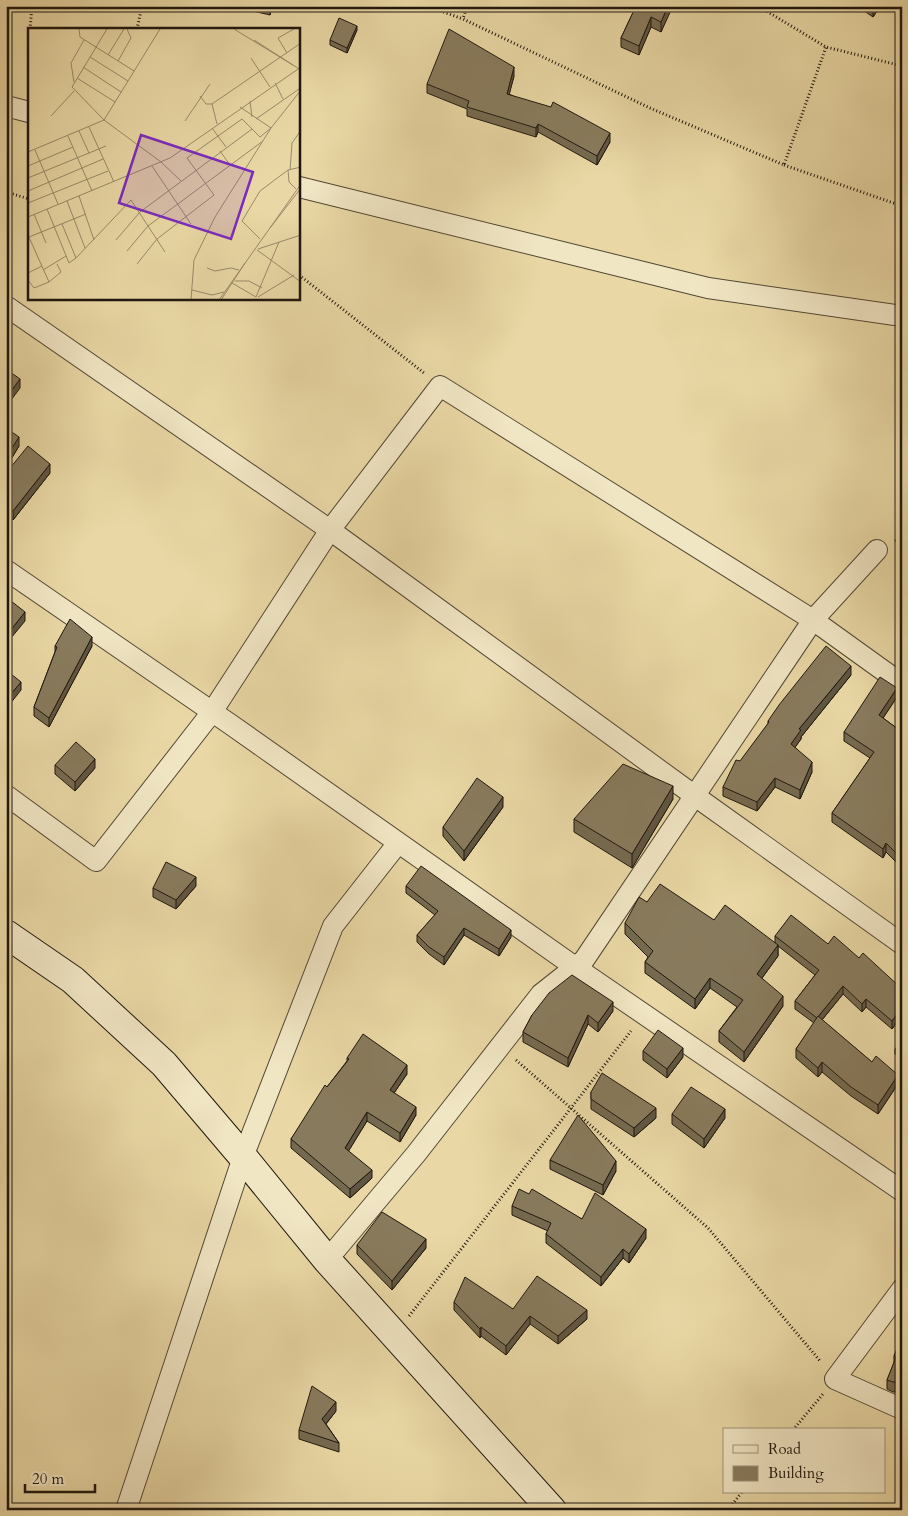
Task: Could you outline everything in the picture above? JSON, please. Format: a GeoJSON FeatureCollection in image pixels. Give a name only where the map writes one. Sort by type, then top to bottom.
{"type":"FeatureCollection","features":[{"type":"Feature","properties":{"kind":"street"},"geometry":{"type":"LineString","coordinates":[[6,106],[28,112]]}},
{"type":"Feature","properties":{"kind":"street"},"geometry":{"type":"LineString","coordinates":[[300,187],[708,288],[902,316]]}},
{"type":"Feature","properties":{"kind":"street"},"geometry":{"type":"LineString","coordinates":[[10,316],[330,530],[902,944]]}},
{"type":"Feature","properties":{"kind":"street"},"geometry":{"type":"LineString","coordinates":[[6,795],[96,861],[212,712],[330,530],[440,386],[813,620],[902,684]]}},
{"type":"Feature","properties":{"kind":"street"},"geometry":{"type":"LineString","coordinates":[[327,1260],[416,1154],[541,994],[584,960],[813,620],[877,550]]}},
{"type":"Feature","properties":{"kind":"street"},"geometry":{"type":"LineString","coordinates":[[6,570],[575,967],[902,1191]]}},
{"type":"Feature","properties":{"kind":"street"},"geometry":{"type":"LineString","coordinates":[[126,1510],[243,1157],[333,926],[398,843]]}},
{"type":"Feature","properties":{"kind":"street"},"geometry":{"type":"LineString","coordinates":[[6,934],[73,980],[164,1064],[327,1260],[552,1510]]}},
{"type":"Feature","properties":{"kind":"street"},"geometry":{"type":"LineString","coordinates":[[902,1289],[835,1379],[902,1409]]}},
{"type":"Feature","properties":{"kind":"path"},"geometry":{"type":"LineString","coordinates":[[30,28],[32,6]]}},
{"type":"Feature","properties":{"kind":"path"},"geometry":{"type":"LineString","coordinates":[[137,28],[142,6]]}},
{"type":"Feature","properties":{"kind":"path"},"geometry":{"type":"LineString","coordinates":[[427,6],[463,19],[650,108],[784,165],[902,206]]}},
{"type":"Feature","properties":{"kind":"path"},"geometry":{"type":"LineString","coordinates":[[463,19],[467,6]]}},
{"type":"Feature","properties":{"kind":"path"},"geometry":{"type":"LineString","coordinates":[[758,6],[826,47],[902,66]]}},
{"type":"Feature","properties":{"kind":"path"},"geometry":{"type":"LineString","coordinates":[[784,165],[826,47]]}},
{"type":"Feature","properties":{"kind":"path"},"geometry":{"type":"LineString","coordinates":[[6,192],[28,199]]}},
{"type":"Feature","properties":{"kind":"path"},"geometry":{"type":"LineString","coordinates":[[300,276],[440,386]]}},
{"type":"Feature","properties":{"kind":"path"},"geometry":{"type":"LineString","coordinates":[[394,1335],[644,1014]]}},
{"type":"Feature","properties":{"kind":"path"},"geometry":{"type":"LineString","coordinates":[[500,1046],[708,1228],[835,1379],[795,1428]]}},
{"type":"Feature","properties":{"kind":"path"},"geometry":{"type":"LineString","coordinates":[[728,1510],[740,1494]]}},
{"type":"Feature","properties":{"kind":"building"},"geometry":{"type":"Polygon","coordinates":[[[636,6],[668,6],[661,22],[651,17],[639,46],[621,38],[636,6]]]}},
{"type":"Feature","properties":{"kind":"building"},"geometry":{"type":"Polygon","coordinates":[[[339,18],[357,26],[347,48],[330,40],[339,18]]]}},
{"type":"Feature","properties":{"kind":"building"},"geometry":{"type":"Polygon","coordinates":[[[449,29],[514,67],[507,94],[551,107],[553,102],[610,133],[597,156],[538,124],[536,128],[467,107],[469,101],[427,84],[449,29]]]}},
{"type":"Feature","properties":{"kind":"building"},"geometry":{"type":"Polygon","coordinates":[[[6,369],[20,379],[6,398],[6,369]]]}},
{"type":"Feature","properties":{"kind":"building"},"geometry":{"type":"Polygon","coordinates":[[[6,428],[19,437],[10,451],[6,449],[6,428]]]}},
{"type":"Feature","properties":{"kind":"building"},"geometry":{"type":"Polygon","coordinates":[[[28,446],[50,464],[13,511],[6,506],[6,473],[28,446]]]}},
{"type":"Feature","properties":{"kind":"building"},"geometry":{"type":"Polygon","coordinates":[[[6,597],[25,612],[6,636],[6,597]]]}},
{"type":"Feature","properties":{"kind":"building"},"geometry":{"type":"Polygon","coordinates":[[[70,619],[92,637],[49,718],[34,707],[57,647],[55,646],[70,619]]]}},
{"type":"Feature","properties":{"kind":"building"},"geometry":{"type":"Polygon","coordinates":[[[826,646],[851,666],[799,729],[801,730],[791,744],[812,762],[800,790],[775,778],[757,802],[723,787],[736,760],[740,761],[769,722],[779,705],[826,646]]]}},
{"type":"Feature","properties":{"kind":"building"},"geometry":{"type":"Polygon","coordinates":[[[6,670],[21,682],[6,700],[6,670]]]}},
{"type":"Feature","properties":{"kind":"building"},"geometry":{"type":"Polygon","coordinates":[[[880,677],[897,688],[879,715],[902,732],[902,859],[886,843],[883,849],[832,813],[874,752],[844,732],[880,677]]]}},
{"type":"Feature","properties":{"kind":"building"},"geometry":{"type":"Polygon","coordinates":[[[76,742],[95,759],[75,782],[55,765],[76,742]]]}},
{"type":"Feature","properties":{"kind":"building"},"geometry":{"type":"Polygon","coordinates":[[[623,764],[673,786],[632,854],[574,819],[623,764]]]}},
{"type":"Feature","properties":{"kind":"building"},"geometry":{"type":"Polygon","coordinates":[[[477,778],[503,797],[464,851],[443,827],[477,778]]]}},
{"type":"Feature","properties":{"kind":"building"},"geometry":{"type":"Polygon","coordinates":[[[166,862],[196,877],[176,900],[153,888],[166,862]]]}},
{"type":"Feature","properties":{"kind":"building"},"geometry":{"type":"Polygon","coordinates":[[[421,866],[511,930],[499,949],[464,928],[444,957],[429,947],[417,935],[438,911],[406,886],[421,866]]]}},
{"type":"Feature","properties":{"kind":"building"},"geometry":{"type":"Polygon","coordinates":[[[660,884],[714,920],[725,905],[778,945],[757,974],[783,996],[744,1052],[719,1031],[743,1000],[710,978],[695,999],[645,962],[653,951],[625,923],[639,897],[647,902],[660,884]]]}},
{"type":"Feature","properties":{"kind":"building"},"geometry":{"type":"Polygon","coordinates":[[[791,915],[828,944],[834,936],[859,958],[863,953],[902,989],[902,1007],[892,1021],[866,999],[862,1004],[843,986],[817,1018],[795,1001],[819,970],[775,936],[791,915]]]}},
{"type":"Feature","properties":{"kind":"building"},"geometry":{"type":"Polygon","coordinates":[[[572,975],[613,1002],[598,1023],[588,1015],[568,1058],[523,1032],[532,1015],[549,993],[572,975]]]}},
{"type":"Feature","properties":{"kind":"building"},"geometry":{"type":"Polygon","coordinates":[[[818,1016],[872,1062],[876,1056],[898,1075],[878,1105],[851,1087],[822,1062],[818,1068],[796,1049],[818,1016]]]}},
{"type":"Feature","properties":{"kind":"building"},"geometry":{"type":"Polygon","coordinates":[[[658,1030],[683,1048],[667,1069],[643,1051],[658,1030]]]}},
{"type":"Feature","properties":{"kind":"building"},"geometry":{"type":"Polygon","coordinates":[[[363,1034],[407,1065],[390,1090],[416,1107],[400,1133],[367,1112],[345,1148],[372,1170],[350,1189],[291,1139],[325,1085],[327,1087],[349,1059],[347,1058],[363,1034]]]}},
{"type":"Feature","properties":{"kind":"building"},"geometry":{"type":"Polygon","coordinates":[[[902,1041],[902,1055],[895,1049],[902,1041]]]}},
{"type":"Feature","properties":{"kind":"building"},"geometry":{"type":"Polygon","coordinates":[[[602,1073],[656,1108],[634,1128],[591,1099],[591,1092],[602,1073]]]}},
{"type":"Feature","properties":{"kind":"building"},"geometry":{"type":"Polygon","coordinates":[[[691,1087],[725,1109],[704,1139],[672,1114],[691,1087]]]}},
{"type":"Feature","properties":{"kind":"building"},"geometry":{"type":"Polygon","coordinates":[[[578,1115],[616,1161],[603,1185],[550,1160],[578,1115]]]}},
{"type":"Feature","properties":{"kind":"building"},"geometry":{"type":"Polygon","coordinates":[[[519,1189],[529,1194],[532,1189],[582,1219],[595,1193],[646,1229],[629,1254],[623,1249],[601,1277],[546,1234],[551,1223],[512,1206],[519,1189]]]}},
{"type":"Feature","properties":{"kind":"building"},"geometry":{"type":"Polygon","coordinates":[[[382,1212],[426,1239],[392,1281],[357,1245],[382,1212]]]}},
{"type":"Feature","properties":{"kind":"building"},"geometry":{"type":"Polygon","coordinates":[[[537,1276],[587,1310],[558,1336],[530,1316],[506,1346],[481,1327],[480,1329],[454,1302],[465,1277],[513,1309],[537,1276]]]}},
{"type":"Feature","properties":{"kind":"building"},"geometry":{"type":"Polygon","coordinates":[[[902,1337],[902,1382],[893,1382],[887,1380],[902,1337]]]}},
{"type":"Feature","properties":{"kind":"building"},"geometry":{"type":"Polygon","coordinates":[[[312,1386],[336,1402],[322,1419],[339,1443],[299,1430],[312,1386]]]}}]}
